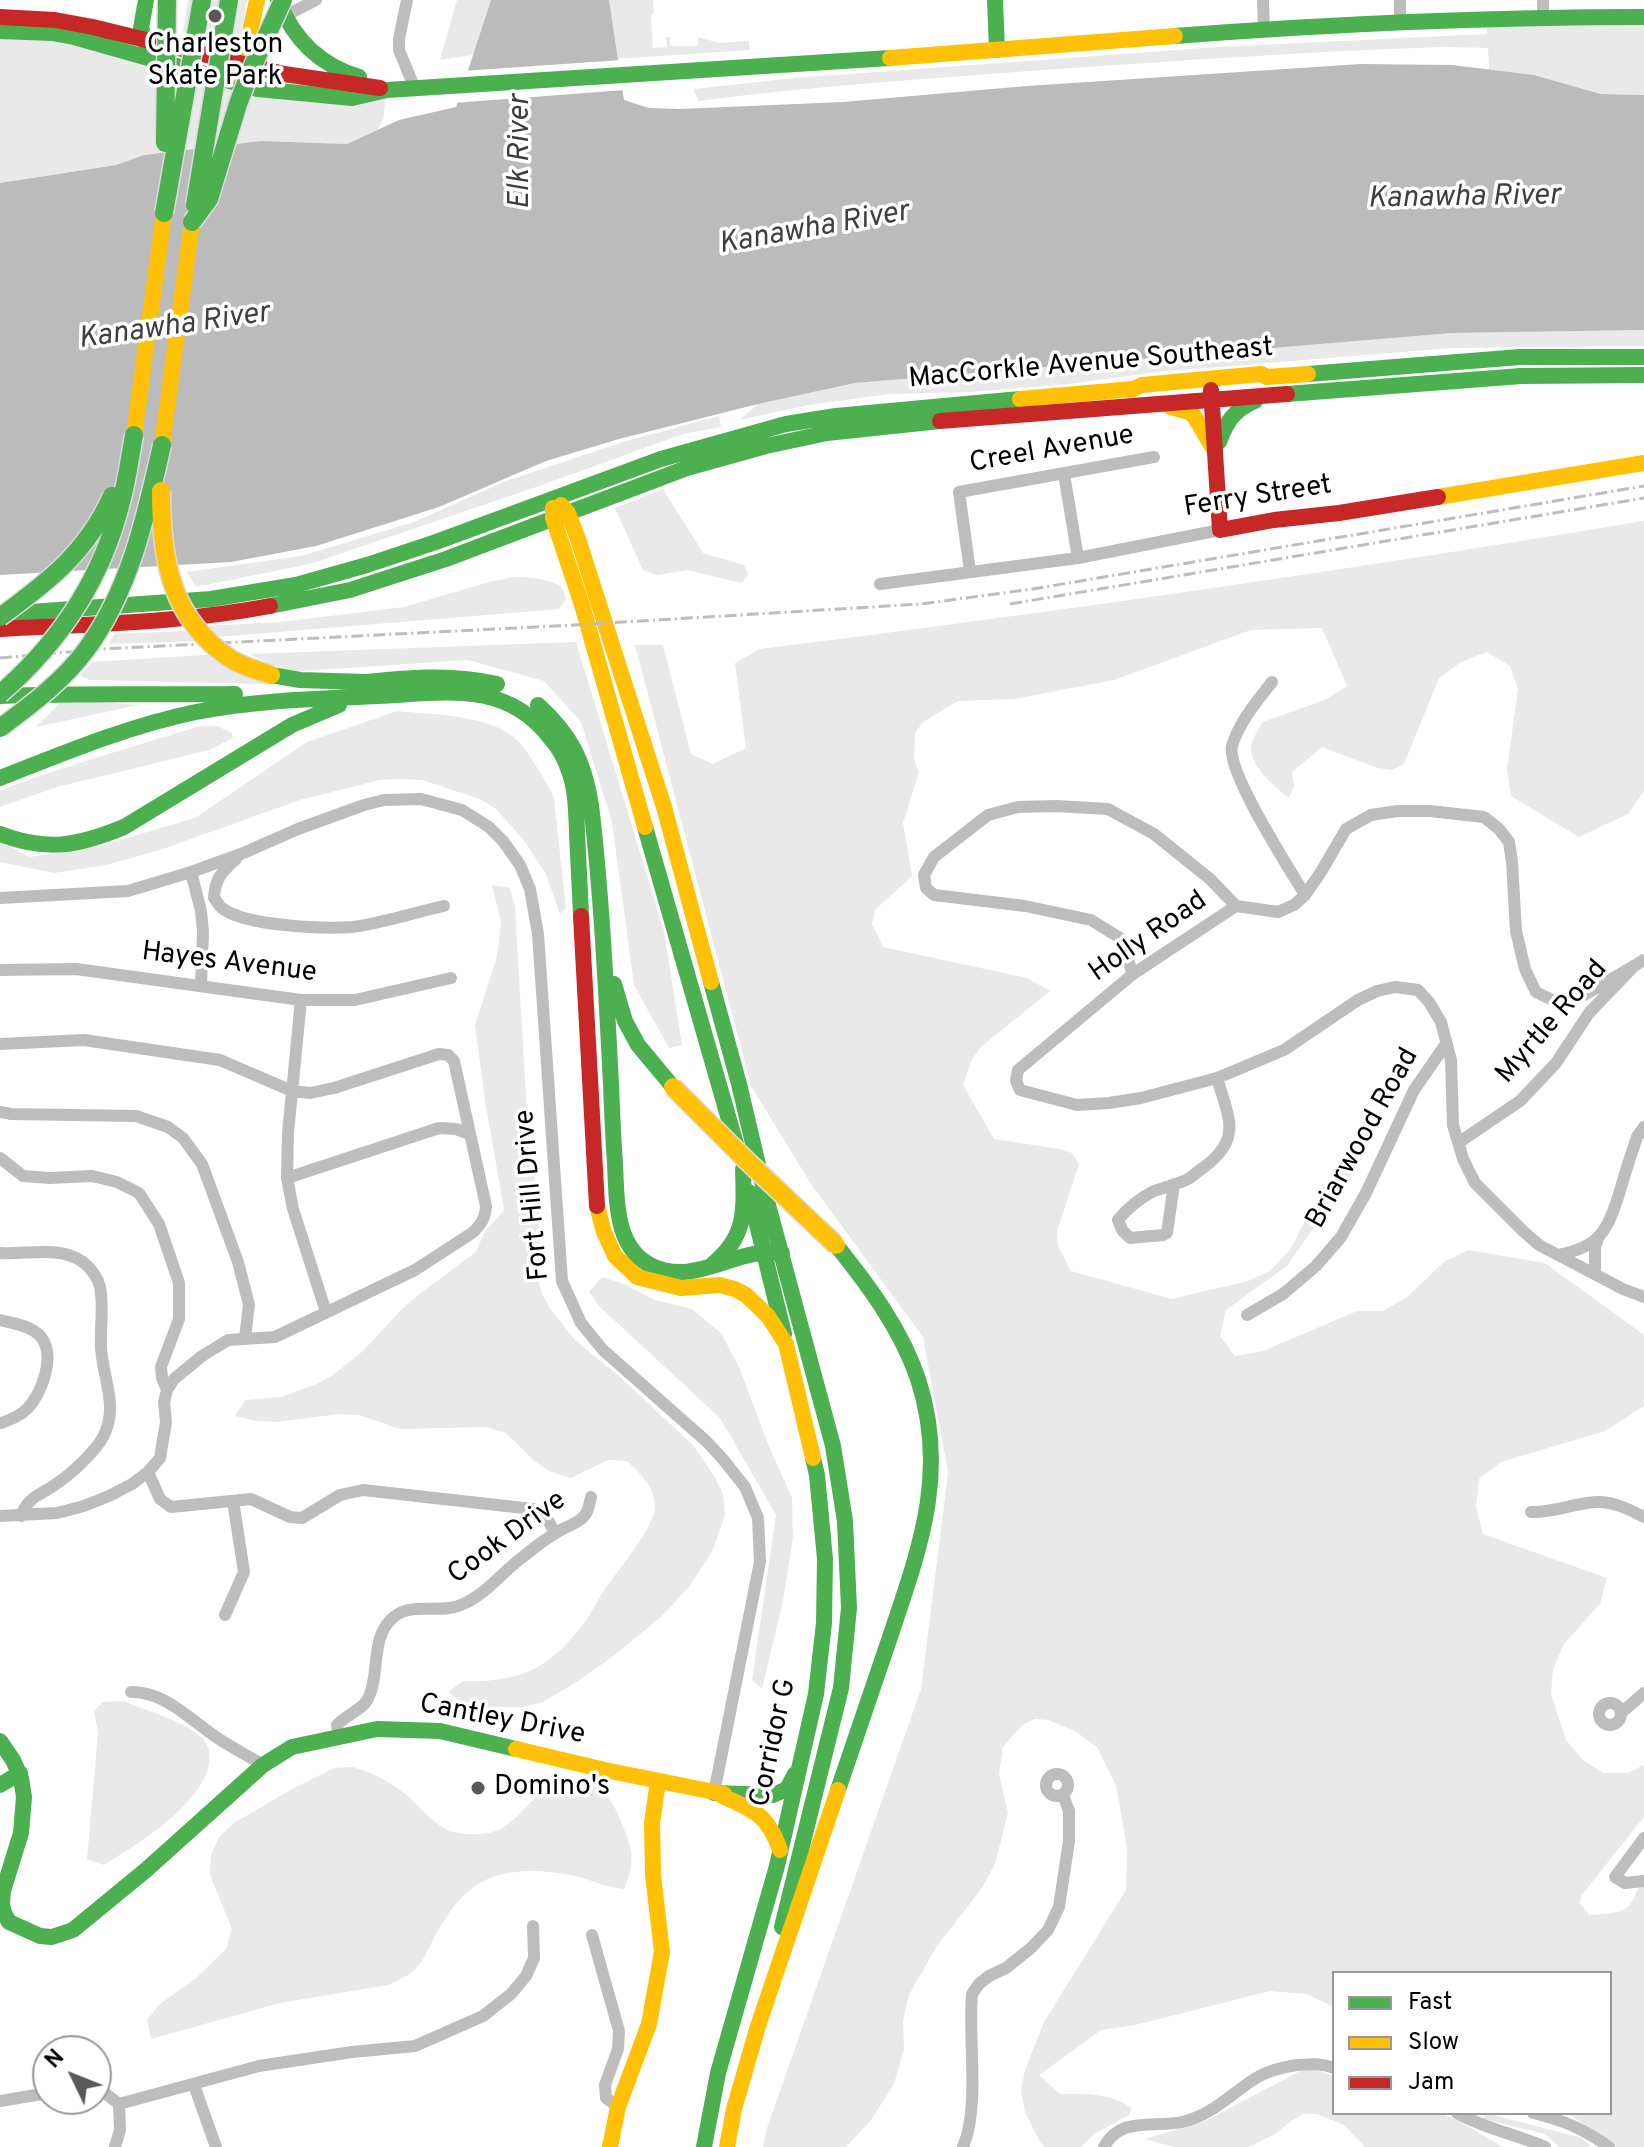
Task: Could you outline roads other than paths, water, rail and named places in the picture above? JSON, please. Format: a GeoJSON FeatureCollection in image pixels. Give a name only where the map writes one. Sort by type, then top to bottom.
{"type":"FeatureCollection","features":[{"type":"Feature","properties":{"kind":"main road"},"geometry":{"type":"LineString","coordinates":[[146,0],[141,28],[151,60]]}},
{"type":"Feature","properties":{"kind":"main road"},"geometry":{"type":"LineString","coordinates":[[164,213],[167,0]]}},
{"type":"Feature","properties":{"kind":"main road"},"geometry":{"type":"LineString","coordinates":[[0,695],[37,663],[60,634],[87,590],[119,513],[134,435],[164,213],[202,0]]}},
{"type":"Feature","properties":{"kind":"main road"},"geometry":{"type":"LineString","coordinates":[[0,728],[44,694],[87,649],[125,582],[136,551],[162,445],[192,222],[229,0]]}},
{"type":"Feature","properties":{"kind":"main road"},"geometry":{"type":"LineString","coordinates":[[240,74],[257,0]]}},
{"type":"Feature","properties":{"kind":"main road"},"geometry":{"type":"LineString","coordinates":[[995,0],[997,50]]}},
{"type":"Feature","properties":{"kind":"main road"},"geometry":{"type":"LineString","coordinates":[[192,222],[209,199],[238,104],[281,6]]}},
{"type":"Feature","properties":{"kind":"main road"},"geometry":{"type":"LineString","coordinates":[[281,6],[302,42],[320,59],[341,72],[369,79],[387,90]]}},
{"type":"Feature","properties":{"kind":"main road"},"geometry":{"type":"LineString","coordinates":[[0,17],[55,20],[146,39],[280,92],[352,98],[387,90],[1400,22],[1543,9],[1644,17]]}},
{"type":"Feature","properties":{"kind":"main road"},"geometry":{"type":"LineString","coordinates":[[0,31],[52,33],[151,60],[240,74]]}},
{"type":"Feature","properties":{"kind":"main road","name":"MacCorkle Avenue Southeast"},"geometry":{"type":"LineString","coordinates":[[1133,389],[1145,392],[1211,392],[1520,357],[1644,357]]}},
{"type":"Feature","properties":{"kind":"main road","name":"MacCorkle Avenue Southeast"},"geometry":{"type":"LineString","coordinates":[[0,616],[211,599],[296,585],[408,551],[661,459],[786,424],[836,416],[1261,374],[1270,386]]}},
{"type":"Feature","properties":{"kind":"main road","name":"MacCorkle Avenue Southeast"},"geometry":{"type":"LineString","coordinates":[[1270,386],[1521,376],[1644,375]]}},
{"type":"Feature","properties":{"kind":"main road"},"geometry":{"type":"LineString","coordinates":[[1216,452],[1228,418],[1270,386]]}},
{"type":"Feature","properties":{"kind":"main road"},"geometry":{"type":"LineString","coordinates":[[1211,392],[1220,530]]}},
{"type":"Feature","properties":{"kind":"main road","name":"MacCorkle Avenue Southeast"},"geometry":{"type":"LineString","coordinates":[[0,629],[153,620],[248,610],[350,590],[446,559],[687,468],[827,433],[1160,404],[1211,392]]}},
{"type":"Feature","properties":{"kind":"main road"},"geometry":{"type":"LineString","coordinates":[[1160,404],[1194,416],[1216,452]]}},
{"type":"Feature","properties":{"kind":"main road"},"geometry":{"type":"LineString","coordinates":[[0,616],[44,586],[97,527],[109,504],[134,435]]}},
{"type":"Feature","properties":{"kind":"main road"},"geometry":{"type":"LineString","coordinates":[[162,445],[161,537],[166,567],[176,596],[199,631],[232,660],[271,675],[369,689]]}},
{"type":"Feature","properties":{"kind":"main road","name":"Ferry Street"},"geometry":{"type":"LineString","coordinates":[[1220,530],[1644,463]]}},
{"type":"Feature","properties":{"kind":"main road"},"geometry":{"type":"LineString","coordinates":[[615,494],[590,516],[576,559],[743,1169],[833,1446],[845,1521],[849,1608],[841,1688],[727,2147]]}},
{"type":"Feature","properties":{"kind":"main road"},"geometry":{"type":"LineString","coordinates":[[554,497],[664,807],[739,1084],[764,1190],[771,1255]]}},
{"type":"Feature","properties":{"kind":"main road"},"geometry":{"type":"LineString","coordinates":[[505,537],[522,535],[542,538],[576,559]]}},
{"type":"Feature","properties":{"kind":"main road"},"geometry":{"type":"LineString","coordinates":[[0,778],[99,740],[225,707],[369,689],[446,675],[484,680],[525,695],[560,726],[575,749],[590,805],[604,948],[616,1190],[620,1223],[627,1243],[637,1257],[651,1266],[681,1274],[771,1255]]}},
{"type":"Feature","properties":{"kind":"main road"},"geometry":{"type":"LineString","coordinates":[[0,695],[228,694],[369,689],[479,693],[525,711],[542,728],[569,770],[576,815],[597,1207],[604,1232],[615,1256],[637,1277],[681,1288],[719,1285],[746,1295],[768,1316],[786,1344]]}},
{"type":"Feature","properties":{"kind":"main road"},"geometry":{"type":"LineString","coordinates":[[0,834],[26,844],[49,847],[80,844],[99,838],[124,827],[292,725],[369,689]]}},
{"type":"Feature","properties":{"kind":"main road"},"geometry":{"type":"LineString","coordinates":[[604,948],[625,1021],[638,1045],[673,1087],[836,1245],[865,1280],[904,1344],[931,1428],[932,1477],[920,1548],[758,2026]]}},
{"type":"Feature","properties":{"kind":"main road"},"geometry":{"type":"LineString","coordinates":[[705,1269],[728,1252],[739,1233],[744,1213],[743,1169]]}},
{"type":"Feature","properties":{"kind":"main road"},"geometry":{"type":"LineString","coordinates":[[654,1283],[700,1280],[771,1255]]}},
{"type":"Feature","properties":{"kind":"main road","name":"Corridor G"},"geometry":{"type":"LineString","coordinates":[[704,2147],[718,2073],[780,1850],[816,1694],[824,1623],[825,1559],[817,1475],[786,1344],[771,1255]]}},
{"type":"Feature","properties":{"kind":"main road","name":"Cantley Drive"},"geometry":{"type":"LineString","coordinates":[[5,1922],[40,1936],[52,1937],[73,1930],[146,1870],[263,1765],[292,1747],[377,1729],[440,1731],[810,1817]]}},
{"type":"Feature","properties":{"kind":"main road"},"geometry":{"type":"LineString","coordinates":[[0,1741],[20,1773],[26,1801],[25,1818],[3,1891],[5,1922]]}},
{"type":"Feature","properties":{"kind":"main road"},"geometry":{"type":"LineString","coordinates":[[714,1793],[781,1793],[793,1780],[802,1754]]}},
{"type":"Feature","properties":{"kind":"main road"},"geometry":{"type":"LineString","coordinates":[[0,1785],[20,1773]]}},
{"type":"Feature","properties":{"kind":"main road"},"geometry":{"type":"LineString","coordinates":[[610,2147],[618,2107],[649,2024],[662,1952],[652,1849],[658,1781]]}},
{"type":"Feature","properties":{"kind":"main road"},"geometry":{"type":"LineString","coordinates":[[714,1793],[761,1814],[772,1825],[780,1850]]}},
{"type":"Feature","properties":{"kind":"street"},"geometry":{"type":"LineString","coordinates":[[281,6],[316,0]]}},
{"type":"Feature","properties":{"kind":"street"},"geometry":{"type":"LineString","coordinates":[[407,0],[399,50],[415,89]]}},
{"type":"Feature","properties":{"kind":"street"},"geometry":{"type":"LineString","coordinates":[[1263,0],[1264,29]]}},
{"type":"Feature","properties":{"kind":"street"},"geometry":{"type":"LineString","coordinates":[[1400,0],[1400,22]]}},
{"type":"Feature","properties":{"kind":"street","name":"Creel Avenue"},"geometry":{"type":"LineString","coordinates":[[970,571],[959,492],[1154,457]]}},
{"type":"Feature","properties":{"kind":"street"},"geometry":{"type":"LineString","coordinates":[[1064,474],[1078,558]]}},
{"type":"Feature","properties":{"kind":"street","name":"Ferry Street"},"geometry":{"type":"LineString","coordinates":[[880,584],[1078,558],[1220,530]]}},
{"type":"Feature","properties":{"kind":"street"},"geometry":{"type":"LineString","coordinates":[[1272,682],[1241,725],[1231,749],[1241,784],[1305,895],[1346,829],[1371,815],[1430,811],[1484,817],[1509,842],[1516,931],[1525,969],[1536,992],[1558,1003],[1584,995],[1639,963]]}},
{"type":"Feature","properties":{"kind":"street","name":"Fort Hill Drive"},"geometry":{"type":"LineString","coordinates":[[0,898],[128,891],[191,872],[298,829],[384,800],[421,799],[462,810],[489,827],[512,853],[524,874],[538,934],[562,1281],[581,1323],[603,1350],[722,1458],[745,1487],[758,1518],[760,1562],[714,1793]]}},
{"type":"Feature","properties":{"kind":"street"},"geometry":{"type":"LineString","coordinates":[[1133,974],[1120,938],[1091,920],[1025,906],[934,895],[926,888],[924,875],[934,857],[988,815],[1018,807],[1108,809],[1154,834],[1186,858],[1236,906]]}},
{"type":"Feature","properties":{"kind":"street"},"geometry":{"type":"LineString","coordinates":[[201,911],[214,898],[215,884],[222,872],[241,854]]}},
{"type":"Feature","properties":{"kind":"street"},"geometry":{"type":"LineString","coordinates":[[191,872],[203,932],[201,985]]}},
{"type":"Feature","properties":{"kind":"street","name":"Holly Road"},"geometry":{"type":"LineString","coordinates":[[1217,1078],[1141,1098],[1077,1105],[1020,1090],[1016,1081],[1018,1070],[1133,974],[1236,906],[1278,912],[1294,905],[1305,895]]}},
{"type":"Feature","properties":{"kind":"street"},"geometry":{"type":"LineString","coordinates":[[214,898],[222,908],[260,922],[329,927],[354,927],[444,906]]}},
{"type":"Feature","properties":{"kind":"street","name":"Myrtle Road"},"geometry":{"type":"LineString","coordinates":[[1458,1143],[1520,1101],[1556,1063],[1589,1013],[1639,963]]}},
{"type":"Feature","properties":{"kind":"street","name":"Hayes Avenue"},"geometry":{"type":"LineString","coordinates":[[0,970],[76,969],[301,1000],[355,1000],[451,978]]}},
{"type":"Feature","properties":{"kind":"street"},"geometry":{"type":"LineString","coordinates":[[1174,1184],[1167,1233],[1130,1238],[1125,1234],[1118,1220],[1125,1211],[1149,1194],[1174,1184],[1188,1179],[1218,1157],[1227,1142],[1229,1120],[1217,1078],[1284,1050],[1358,1000],[1377,991],[1395,987],[1418,990],[1441,1022],[1452,1078],[1453,1125],[1463,1159],[1475,1183],[1539,1245],[1644,1297]]}},
{"type":"Feature","properties":{"kind":"street"},"geometry":{"type":"LineString","coordinates":[[301,1000],[288,1133],[287,1178],[293,1209],[326,1312]]}},
{"type":"Feature","properties":{"kind":"street"},"geometry":{"type":"LineString","coordinates":[[0,1044],[84,1040],[220,1060],[292,1091],[310,1093],[439,1054],[448,1055],[454,1061],[486,1206],[481,1225],[415,1270],[275,1337],[228,1340],[202,1356],[174,1379],[167,1390],[160,1458],[132,1484],[84,1506],[57,1513],[0,1516]]}},
{"type":"Feature","properties":{"kind":"street","name":"Briarwood Road"},"geometry":{"type":"LineString","coordinates":[[1247,1315],[1283,1294],[1316,1266],[1341,1237],[1366,1193],[1414,1090],[1446,1044]]}},
{"type":"Feature","properties":{"kind":"street"},"geometry":{"type":"LineString","coordinates":[[0,1112],[136,1116],[168,1127],[183,1138],[202,1164],[238,1262],[249,1305],[245,1338]]}},
{"type":"Feature","properties":{"kind":"street"},"geometry":{"type":"LineString","coordinates":[[1557,1255],[1589,1245],[1608,1225],[1637,1137],[1644,1127]]}},
{"type":"Feature","properties":{"kind":"street"},"geometry":{"type":"LineString","coordinates":[[287,1178],[439,1128],[470,1134]]}},
{"type":"Feature","properties":{"kind":"street"},"geometry":{"type":"LineString","coordinates":[[0,1158],[23,1176],[92,1176],[117,1182],[139,1193],[159,1224],[179,1283],[179,1319],[161,1367],[167,1390]]}},
{"type":"Feature","properties":{"kind":"street"},"geometry":{"type":"LineString","coordinates":[[1595,1274],[1595,1247],[1599,1236]]}},
{"type":"Feature","properties":{"kind":"street"},"geometry":{"type":"LineString","coordinates":[[0,1253],[64,1253],[87,1265],[100,1285],[101,1352],[109,1390],[111,1417],[102,1439],[57,1484],[32,1498],[21,1516]]}},
{"type":"Feature","properties":{"kind":"street"},"geometry":{"type":"LineString","coordinates":[[0,1320],[31,1329],[42,1338],[47,1362],[38,1393],[28,1408],[16,1418],[1,1423]]}},
{"type":"Feature","properties":{"kind":"street"},"geometry":{"type":"LineString","coordinates":[[148,1472],[160,1499],[171,1507],[251,1499],[290,1517],[302,1518],[340,1495],[363,1490],[533,1509],[547,1518],[555,1533]]}},
{"type":"Feature","properties":{"kind":"street","name":"Cook Drive"},"geometry":{"type":"LineString","coordinates":[[339,1738],[337,1725],[365,1703],[380,1638],[387,1623],[398,1613],[415,1609],[438,1611],[457,1607],[478,1597],[522,1557],[555,1533],[583,1518],[591,1497]]}},
{"type":"Feature","properties":{"kind":"street"},"geometry":{"type":"LineString","coordinates":[[225,1615],[244,1572],[233,1501]]}},
{"type":"Feature","properties":{"kind":"street"},"geometry":{"type":"LineString","coordinates":[[1531,1512],[1547,1513],[1599,1502],[1619,1505],[1644,1517]]}},
{"type":"Feature","properties":{"kind":"street"},"geometry":{"type":"LineString","coordinates":[[131,1692],[146,1692],[162,1699],[218,1739],[263,1765]]}},
{"type":"Feature","properties":{"kind":"street"},"geometry":{"type":"LineString","coordinates":[[1621,1713],[1644,1693]]}},
{"type":"Feature","properties":{"kind":"street"},"geometry":{"type":"LineString","coordinates":[[963,2147],[969,2132],[971,2110],[972,1994],[979,1984],[1031,1948],[1048,1930],[1059,1907],[1069,1841],[1069,1811],[1063,1795]]}},
{"type":"Feature","properties":{"kind":"street"},"geometry":{"type":"LineString","coordinates":[[1644,1838],[1615,1877],[1625,1883],[1644,1881]]}},
{"type":"Feature","properties":{"kind":"street"},"geometry":{"type":"LineString","coordinates":[[119,2104],[259,2066],[415,2046],[483,2016],[511,1994],[526,1976],[534,1958],[533,1926]]}},
{"type":"Feature","properties":{"kind":"street"},"geometry":{"type":"LineString","coordinates":[[592,1935],[619,2031],[618,2049],[605,2085],[606,2098],[618,2107]]}},
{"type":"Feature","properties":{"kind":"street"},"geometry":{"type":"LineString","coordinates":[[1104,2147],[1108,2139],[1127,2125],[1180,2123],[1204,2115],[1259,2076],[1280,2068],[1322,2063],[1332,2067]]}},
{"type":"Feature","properties":{"kind":"street"},"geometry":{"type":"LineString","coordinates":[[194,2085],[216,2147]]}},
{"type":"Feature","properties":{"kind":"street"},"geometry":{"type":"LineString","coordinates":[[0,2101],[32,2096]]}},
{"type":"Feature","properties":{"kind":"street"},"geometry":{"type":"LineString","coordinates":[[112,2099],[119,2104]]}},
{"type":"Feature","properties":{"kind":"street"},"geometry":{"type":"LineString","coordinates":[[115,2147],[120,2130],[119,2104]]}},
{"type":"Feature","properties":{"kind":"street"},"geometry":{"type":"LineString","coordinates":[[1461,2115],[1545,2147]]}},
{"type":"Feature","properties":{"kind":"street"},"geometry":{"type":"LineString","coordinates":[[1543,2115],[1587,2131],[1609,2147]]}},
{"type":"Feature","properties":{"kind":"water"},"geometry":{"type":"Polygon","coordinates":[[[491,0],[609,0],[624,100],[649,108],[843,102],[1027,86],[1361,64],[1452,65],[1534,75],[1601,94],[1644,95],[1644,330],[1452,333],[855,383],[619,439],[546,461],[439,507],[316,546],[231,562],[0,575],[0,183],[116,165],[144,155],[261,141],[347,144],[399,120],[456,107],[491,0]]]}},
{"type":"Feature","properties":{"kind":"railway"},"geometry":{"type":"LineString","coordinates":[[0,658],[102,649],[921,604],[1033,589],[1644,486]]}},
{"type":"Feature","properties":{"kind":"railway"},"geometry":{"type":"LineString","coordinates":[[1010,604],[1644,498]]}},
{"type":"Feature","properties":{"kind":"place","name":"Charleston Skate Park"},"geometry":{"type":"Point","coordinates":[215,16]}},
{"type":"Feature","properties":{"kind":"place","name":"Domino's"},"geometry":{"type":"Point","coordinates":[478,1788]}},
{"type":"Feature","properties":{"kind":"water label","name":"Elk River"},"geometry":{"type":"Point","coordinates":[522,152]}},
{"type":"Feature","properties":{"kind":"water label","name":"Kanawha River"},"geometry":{"type":"Point","coordinates":[1464,199]}},
{"type":"Feature","properties":{"kind":"water label","name":"Kanawha River"},"geometry":{"type":"Point","coordinates":[814,230]}},
{"type":"Feature","properties":{"kind":"water label","name":"Kanawha River"},"geometry":{"type":"Point","coordinates":[174,328]}}]}
